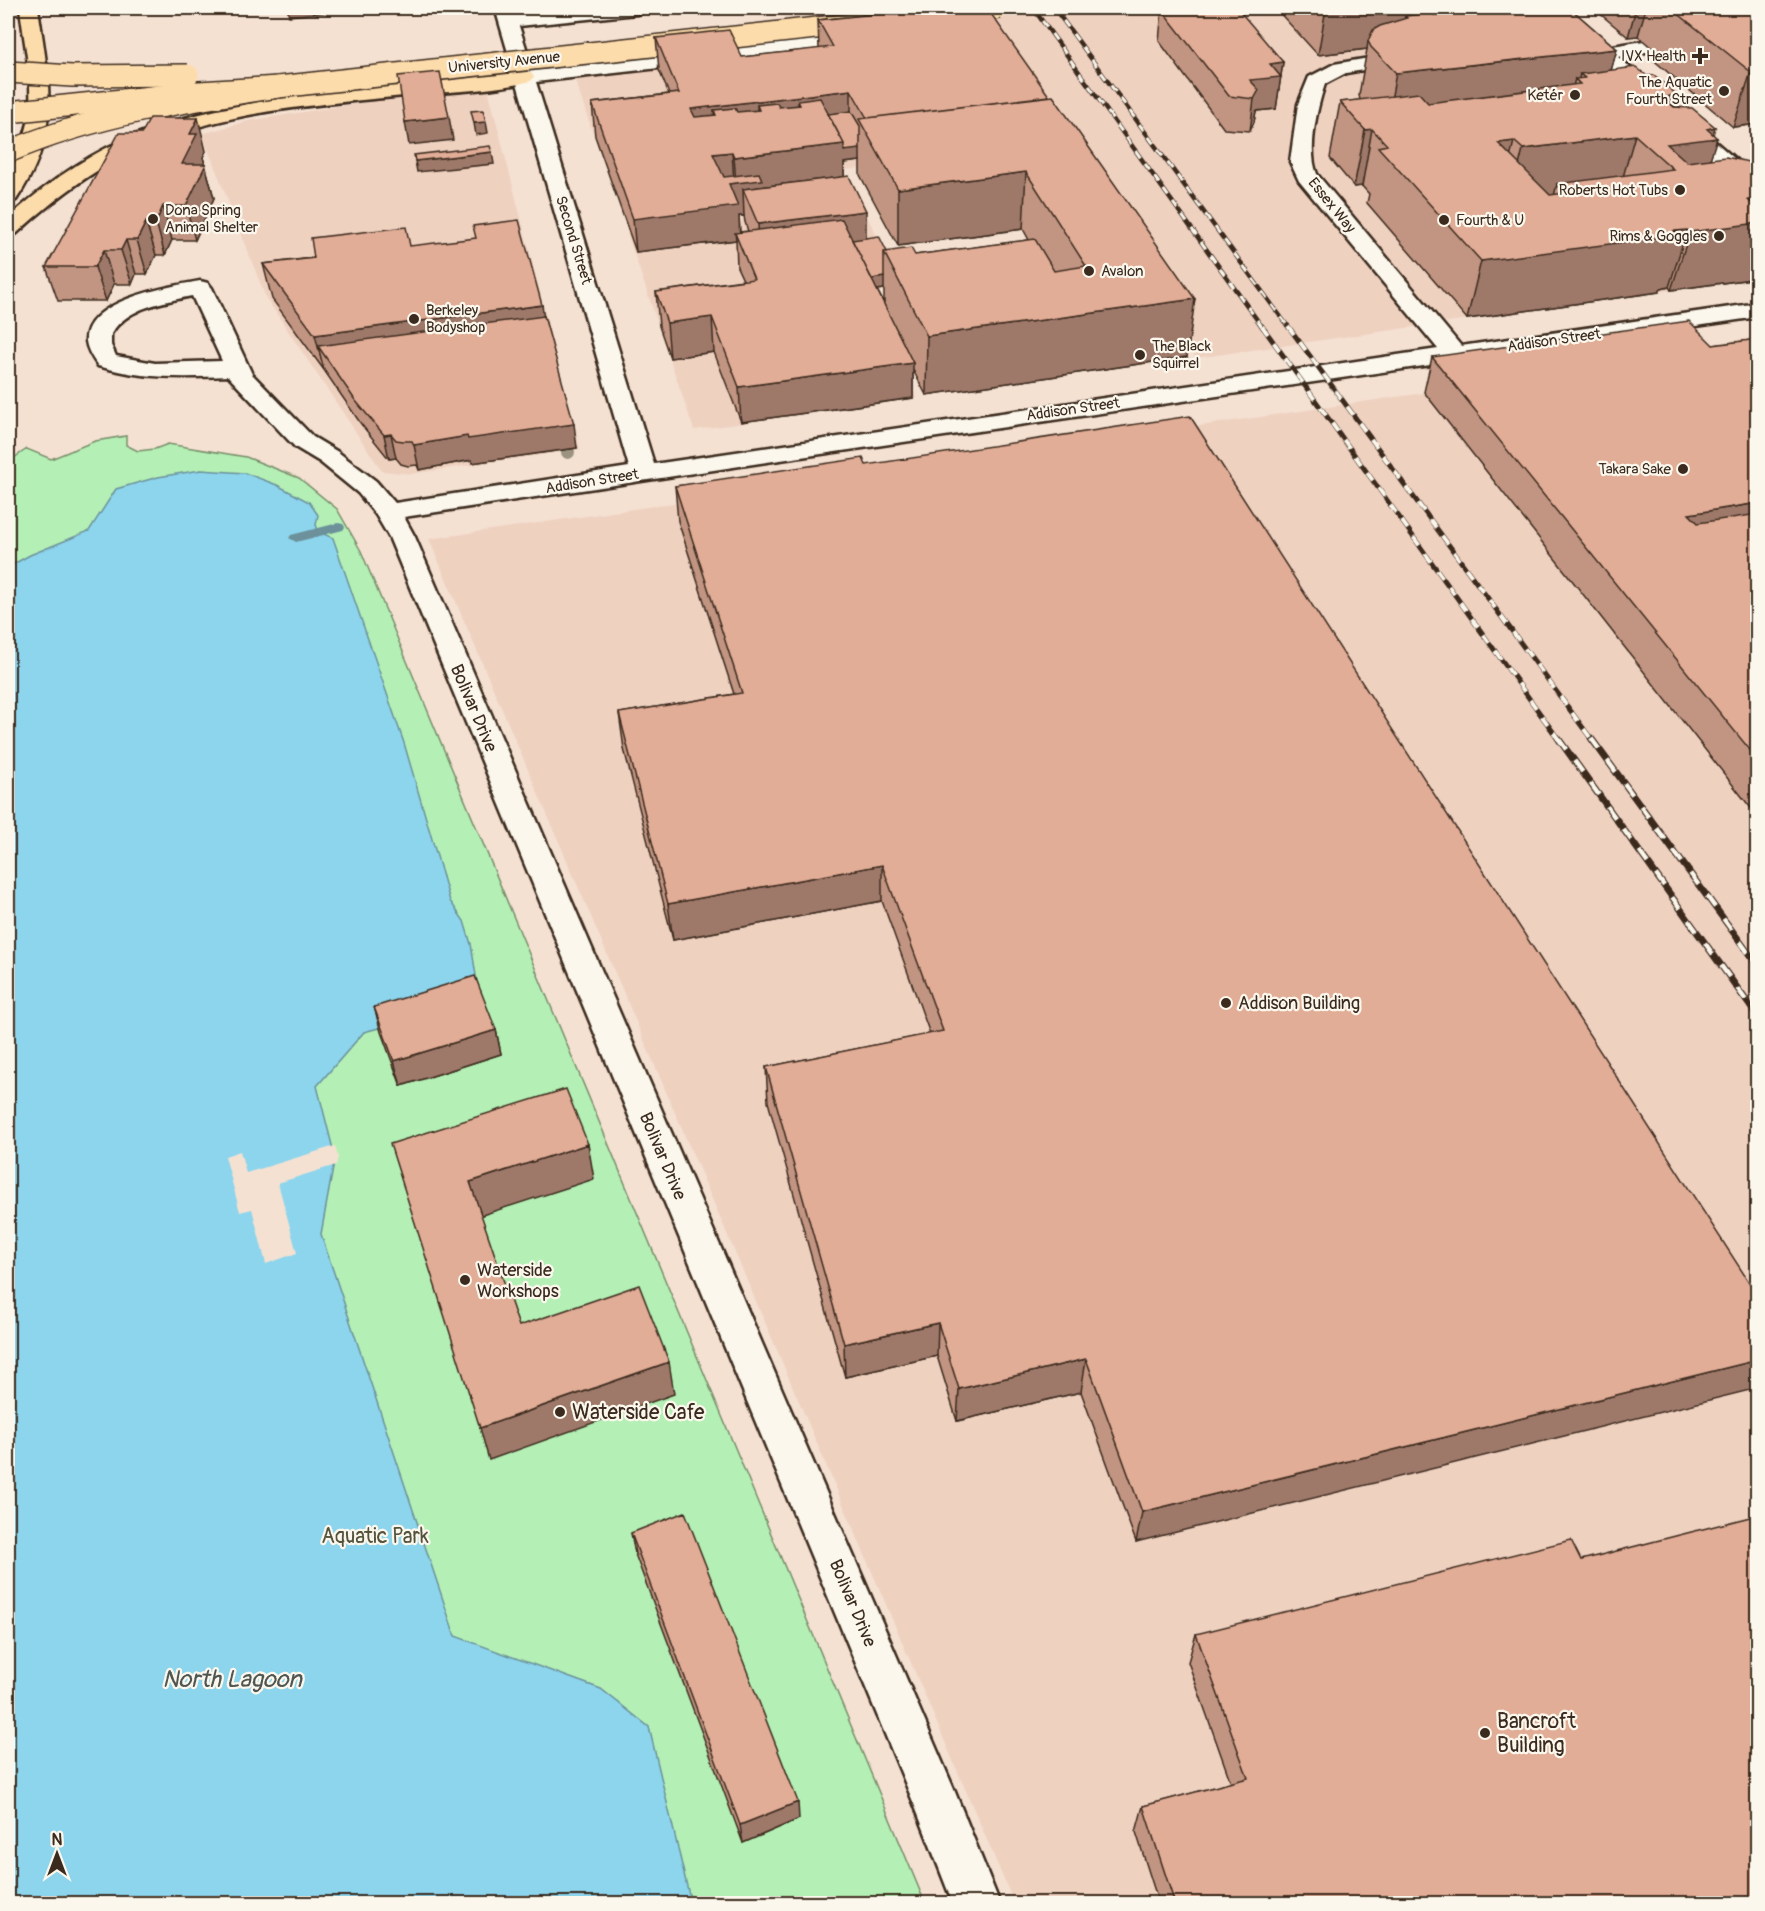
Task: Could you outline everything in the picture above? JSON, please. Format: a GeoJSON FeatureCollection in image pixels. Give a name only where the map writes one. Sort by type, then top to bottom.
{"type":"FeatureCollection","features":[{"type":"Feature","properties":{"kind":"main road"},"geometry":{"type":"LineString","coordinates":[[8,195],[31,146],[40,110],[40,93],[28,8]]}},
{"type":"Feature","properties":{"kind":"main road"},"geometry":{"type":"LineString","coordinates":[[929,15],[1000,8]]}},
{"type":"Feature","properties":{"kind":"main road","name":"University Avenue"},"geometry":{"type":"LineString","coordinates":[[8,112],[881,29]]}},
{"type":"Feature","properties":{"kind":"main road","name":"University Avenue"},"geometry":{"type":"LineString","coordinates":[[498,42],[534,38]]}},
{"type":"Feature","properties":{"kind":"main road"},"geometry":{"type":"LineString","coordinates":[[8,72],[72,76],[188,75]]}},
{"type":"Feature","properties":{"kind":"main road"},"geometry":{"type":"LineString","coordinates":[[8,95],[224,72]]}},
{"type":"Feature","properties":{"kind":"main road"},"geometry":{"type":"LineString","coordinates":[[8,229],[62,184],[102,159],[145,138],[184,125],[294,103],[524,77]]}},
{"type":"Feature","properties":{"kind":"main road"},"geometry":{"type":"LineString","coordinates":[[8,152],[53,134],[118,116],[278,87]]}},
{"type":"Feature","properties":{"kind":"street"},"geometry":{"type":"LineString","coordinates":[[506,14],[638,8]]}},
{"type":"Feature","properties":{"kind":"street"},"geometry":{"type":"LineString","coordinates":[[1551,8],[1758,191]]}},
{"type":"Feature","properties":{"kind":"street","name":"Second Street"},"geometry":{"type":"LineString","coordinates":[[506,14],[644,474]]}},
{"type":"Feature","properties":{"kind":"street"},"geometry":{"type":"LineString","coordinates":[[524,77],[881,29]]}},
{"type":"Feature","properties":{"kind":"street"},"geometry":{"type":"LineString","coordinates":[[1556,39],[1583,36]]}},
{"type":"Feature","properties":{"kind":"street"},"geometry":{"type":"LineString","coordinates":[[1603,53],[1650,46]]}},
{"type":"Feature","properties":{"kind":"street","name":"Essex Way"},"geometry":{"type":"LineString","coordinates":[[1428,55],[1341,68],[1316,81],[1308,104],[1301,162],[1307,176],[1455,354]]}},
{"type":"Feature","properties":{"kind":"street","name":"Bolivar Drive"},"geometry":{"type":"LineString","coordinates":[[236,368],[144,371],[107,361],[99,348],[99,335],[111,318],[128,307],[156,297],[200,288],[241,377],[304,442],[329,457],[367,487],[388,512],[407,548],[938,1803],[977,1904]]}},
{"type":"Feature","properties":{"kind":"street","name":"Addison Street"},"geometry":{"type":"LineString","coordinates":[[388,512],[1758,310]]}},
{"type":"Feature","properties":{"kind":"shaded area"},"geometry":{"type":"Polygon","coordinates":[[[966,8],[1178,8],[1211,14],[1275,8],[1507,8],[1757,239],[1757,278],[1196,358],[1058,145],[844,170],[822,126],[600,153],[574,78],[983,32],[966,8]]]}},
{"type":"Feature","properties":{"kind":"shaded area"},"geometry":{"type":"Polygon","coordinates":[[[488,89],[580,449],[411,474],[382,471],[266,298],[202,134],[248,121],[390,98],[488,89]]]}},
{"type":"Feature","properties":{"kind":"shaded area"},"geometry":{"type":"Polygon","coordinates":[[[861,204],[902,288],[866,294],[917,398],[694,430],[627,233],[861,204]]]}},
{"type":"Feature","properties":{"kind":"shaded area"},"geometry":{"type":"Polygon","coordinates":[[[1757,337],[1757,1903],[1014,1903],[429,539],[1676,356],[1672,350],[1757,337]]]}},
{"type":"Feature","properties":{"kind":"green space","name":"North Lagoon"},"geometry":{"type":"Polygon","coordinates":[[[126,436],[126,445],[138,451],[155,449],[168,444],[246,457],[299,478],[337,509],[361,551],[925,1903],[8,1904],[8,462],[27,449],[51,459],[95,441],[126,436]]]}},
{"type":"Feature","properties":{"kind":"water","name":"North Lagoon"},"geometry":{"type":"Polygon","coordinates":[[[201,470],[245,473],[277,485],[309,502],[318,515],[316,525],[319,532],[333,538],[404,743],[450,901],[464,921],[471,944],[480,1001],[364,1032],[317,1086],[335,1157],[321,1234],[455,1636],[601,1689],[649,1727],[691,1903],[8,1904],[8,567],[30,555],[89,531],[116,489],[158,477],[201,470]]]}},
{"type":"Feature","properties":{"kind":"pier"},"geometry":{"type":"Polygon","coordinates":[[[335,1146],[338,1157],[336,1165],[278,1183],[297,1253],[266,1264],[252,1209],[240,1212],[225,1156],[240,1151],[246,1173],[335,1146]]]}},
{"type":"Feature","properties":{"kind":"building"},"geometry":{"type":"Polygon","coordinates":[[[932,8],[987,8],[1049,96],[867,118],[851,90],[691,109],[695,117],[716,115],[714,110],[735,108],[737,112],[759,110],[757,105],[777,103],[779,107],[800,105],[798,101],[820,98],[844,144],[734,157],[732,152],[713,154],[724,177],[759,173],[762,180],[729,184],[738,206],[633,219],[592,103],[679,93],[656,38],[729,30],[742,57],[833,47],[818,20],[932,8]]]}},
{"type":"Feature","properties":{"kind":"building"},"geometry":{"type":"Polygon","coordinates":[[[1237,8],[1283,62],[1270,64],[1281,77],[1250,80],[1259,90],[1254,99],[1229,96],[1162,10],[1237,8]]]}},
{"type":"Feature","properties":{"kind":"building"},"geometry":{"type":"Polygon","coordinates":[[[1476,8],[1570,8],[1617,49],[1396,73],[1368,41],[1373,30],[1407,18],[1405,16],[1443,14],[1441,12],[1467,9],[1469,11],[1479,10],[1476,8]]]}},
{"type":"Feature","properties":{"kind":"building"},"geometry":{"type":"Polygon","coordinates":[[[1671,8],[1758,8],[1758,71],[1751,72],[1671,8]]]}},
{"type":"Feature","properties":{"kind":"building"},"geometry":{"type":"Polygon","coordinates":[[[1636,67],[1647,76],[1654,75],[1676,94],[1664,98],[1674,107],[1692,108],[1715,127],[1707,129],[1717,138],[1667,144],[1687,162],[1726,157],[1758,164],[1758,199],[1748,200],[1758,209],[1758,223],[1690,232],[1687,230],[1674,231],[1678,235],[1481,261],[1378,147],[1387,145],[1372,129],[1365,130],[1340,102],[1419,93],[1428,103],[1580,84],[1575,79],[1585,78],[1580,74],[1636,67]],[[1635,135],[1523,149],[1514,141],[1498,143],[1550,195],[1566,193],[1557,184],[1673,169],[1635,135]]]}},
{"type":"Feature","properties":{"kind":"building"},"geometry":{"type":"Polygon","coordinates":[[[440,72],[449,117],[405,122],[398,76],[440,72]]]}},
{"type":"Feature","properties":{"kind":"building"},"geometry":{"type":"Polygon","coordinates":[[[1053,96],[1195,299],[927,336],[884,252],[911,248],[915,255],[1035,239],[1054,271],[1086,266],[1026,172],[898,189],[859,119],[1053,96]]]}},
{"type":"Feature","properties":{"kind":"building"},"geometry":{"type":"Polygon","coordinates":[[[483,110],[486,122],[474,123],[471,111],[483,110]]]}},
{"type":"Feature","properties":{"kind":"building"},"geometry":{"type":"Polygon","coordinates":[[[851,111],[860,126],[860,149],[844,151],[844,144],[828,114],[851,111]]]}},
{"type":"Feature","properties":{"kind":"building"},"geometry":{"type":"Polygon","coordinates":[[[150,118],[198,118],[190,134],[197,134],[182,164],[206,164],[186,206],[163,206],[156,222],[146,222],[137,240],[126,240],[121,250],[104,250],[95,267],[46,267],[119,133],[142,133],[150,118]]]}},
{"type":"Feature","properties":{"kind":"building"},"geometry":{"type":"Polygon","coordinates":[[[490,146],[492,152],[415,161],[414,155],[490,146]]]}},
{"type":"Feature","properties":{"kind":"building"},"geometry":{"type":"Polygon","coordinates":[[[849,176],[866,211],[758,224],[743,189],[849,176]]]}},
{"type":"Feature","properties":{"kind":"building"},"geometry":{"type":"Polygon","coordinates":[[[842,219],[913,363],[739,387],[712,317],[667,323],[656,292],[754,279],[735,233],[842,219]]]}},
{"type":"Feature","properties":{"kind":"building"},"geometry":{"type":"Polygon","coordinates":[[[519,220],[542,305],[315,335],[263,264],[314,258],[311,238],[406,227],[410,246],[476,238],[473,226],[519,220]]]}},
{"type":"Feature","properties":{"kind":"building"},"geometry":{"type":"Polygon","coordinates":[[[879,236],[887,252],[884,252],[884,277],[872,279],[852,240],[879,236]]]}},
{"type":"Feature","properties":{"kind":"building"},"geometry":{"type":"Polygon","coordinates":[[[544,316],[574,424],[468,439],[467,436],[414,445],[412,441],[396,440],[391,434],[384,435],[355,400],[318,346],[544,316]]]}},
{"type":"Feature","properties":{"kind":"building"},"geometry":{"type":"Polygon","coordinates":[[[1689,321],[1713,345],[1758,339],[1758,503],[1689,514],[1698,523],[1758,514],[1758,760],[1432,357],[1689,321]]]}},
{"type":"Feature","properties":{"kind":"building","name":"Addison Building"},"geometry":{"type":"Polygon","coordinates":[[[1190,416],[1758,1296],[1758,1360],[1142,1512],[1086,1359],[959,1389],[938,1323],[844,1344],[766,1067],[943,1031],[882,865],[668,904],[619,713],[742,693],[675,486],[863,458],[866,465],[1190,416]]]}},
{"type":"Feature","properties":{"kind":"building"},"geometry":{"type":"Polygon","coordinates":[[[475,976],[496,1030],[394,1061],[374,1007],[475,976]]]}},
{"type":"Feature","properties":{"kind":"building"},"geometry":{"type":"Polygon","coordinates":[[[566,1089],[588,1144],[470,1182],[519,1326],[639,1285],[669,1362],[480,1428],[390,1144],[566,1089]]]}},
{"type":"Feature","properties":{"kind":"building"},"geometry":{"type":"Polygon","coordinates":[[[685,1512],[798,1802],[740,1825],[631,1533],[685,1512]]]}},
{"type":"Feature","properties":{"kind":"building","name":"Bancroft Building"},"geometry":{"type":"Polygon","coordinates":[[[1758,1515],[1758,1904],[1175,1904],[1143,1806],[1248,1778],[1196,1634],[1571,1540],[1581,1560],[1758,1515]]]}},
{"type":"Feature","properties":{"kind":"waterway"},"geometry":{"type":"LineString","coordinates":[[296,538],[338,527]]}},
{"type":"Feature","properties":{"kind":"railway"},"geometry":{"type":"LineString","coordinates":[[1033,8],[1263,328]]}},
{"type":"Feature","properties":{"kind":"railway"},"geometry":{"type":"LineString","coordinates":[[1054,8],[1289,328]]}},
{"type":"Feature","properties":{"kind":"railway"},"geometry":{"type":"LineString","coordinates":[[1262,326],[1559,740]]}},
{"type":"Feature","properties":{"kind":"railway"},"geometry":{"type":"LineString","coordinates":[[1288,326],[1592,740]]}},
{"type":"Feature","properties":{"kind":"railway"},"geometry":{"type":"LineString","coordinates":[[1558,738],[1758,1017]]}},
{"type":"Feature","properties":{"kind":"railway"},"geometry":{"type":"LineString","coordinates":[[1591,738],[1758,966]]}},
{"type":"Feature","properties":{"kind":"place","name":"IVX Health"},"geometry":{"type":"Point","coordinates":[1700,56]}},
{"type":"Feature","properties":{"kind":"place","name":"The Aquatic Fourth Street"},"geometry":{"type":"Point","coordinates":[1724,91]}},
{"type":"Feature","properties":{"kind":"place","name":"Ketér"},"geometry":{"type":"Point","coordinates":[1575,95]}},
{"type":"Feature","properties":{"kind":"place","name":"Roberts Hot Tubs"},"geometry":{"type":"Point","coordinates":[1680,190]}},
{"type":"Feature","properties":{"kind":"place","name":"Dona Spring Animal Shelter"},"geometry":{"type":"Point","coordinates":[153,219]}},
{"type":"Feature","properties":{"kind":"place","name":"Fourth & U"},"geometry":{"type":"Point","coordinates":[1444,220]}},
{"type":"Feature","properties":{"kind":"place","name":"Rims & Goggles"},"geometry":{"type":"Point","coordinates":[1719,236]}},
{"type":"Feature","properties":{"kind":"place","name":"Avalon"},"geometry":{"type":"Point","coordinates":[1089,271]}},
{"type":"Feature","properties":{"kind":"place","name":"Berkeley Bodyshop"},"geometry":{"type":"Point","coordinates":[414,319]}},
{"type":"Feature","properties":{"kind":"place","name":"The Black Squirrel"},"geometry":{"type":"Point","coordinates":[1140,355]}},
{"type":"Feature","properties":{"kind":"place","name":"Takara Sake"},"geometry":{"type":"Point","coordinates":[1683,469]}},
{"type":"Feature","properties":{"kind":"place","name":"Addison Building"},"geometry":{"type":"Point","coordinates":[1226,1003]}},
{"type":"Feature","properties":{"kind":"place","name":"Waterside Workshops"},"geometry":{"type":"Point","coordinates":[465,1280]}},
{"type":"Feature","properties":{"kind":"place","name":"Waterside Cafe"},"geometry":{"type":"Point","coordinates":[560,1412]}},
{"type":"Feature","properties":{"kind":"place","name":"Bancroft Building"},"geometry":{"type":"Point","coordinates":[1485,1733]}},
{"type":"Feature","properties":{"kind":"park label","name":"Aquatic Park"},"geometry":{"type":"Point","coordinates":[375,1536]}}]}
